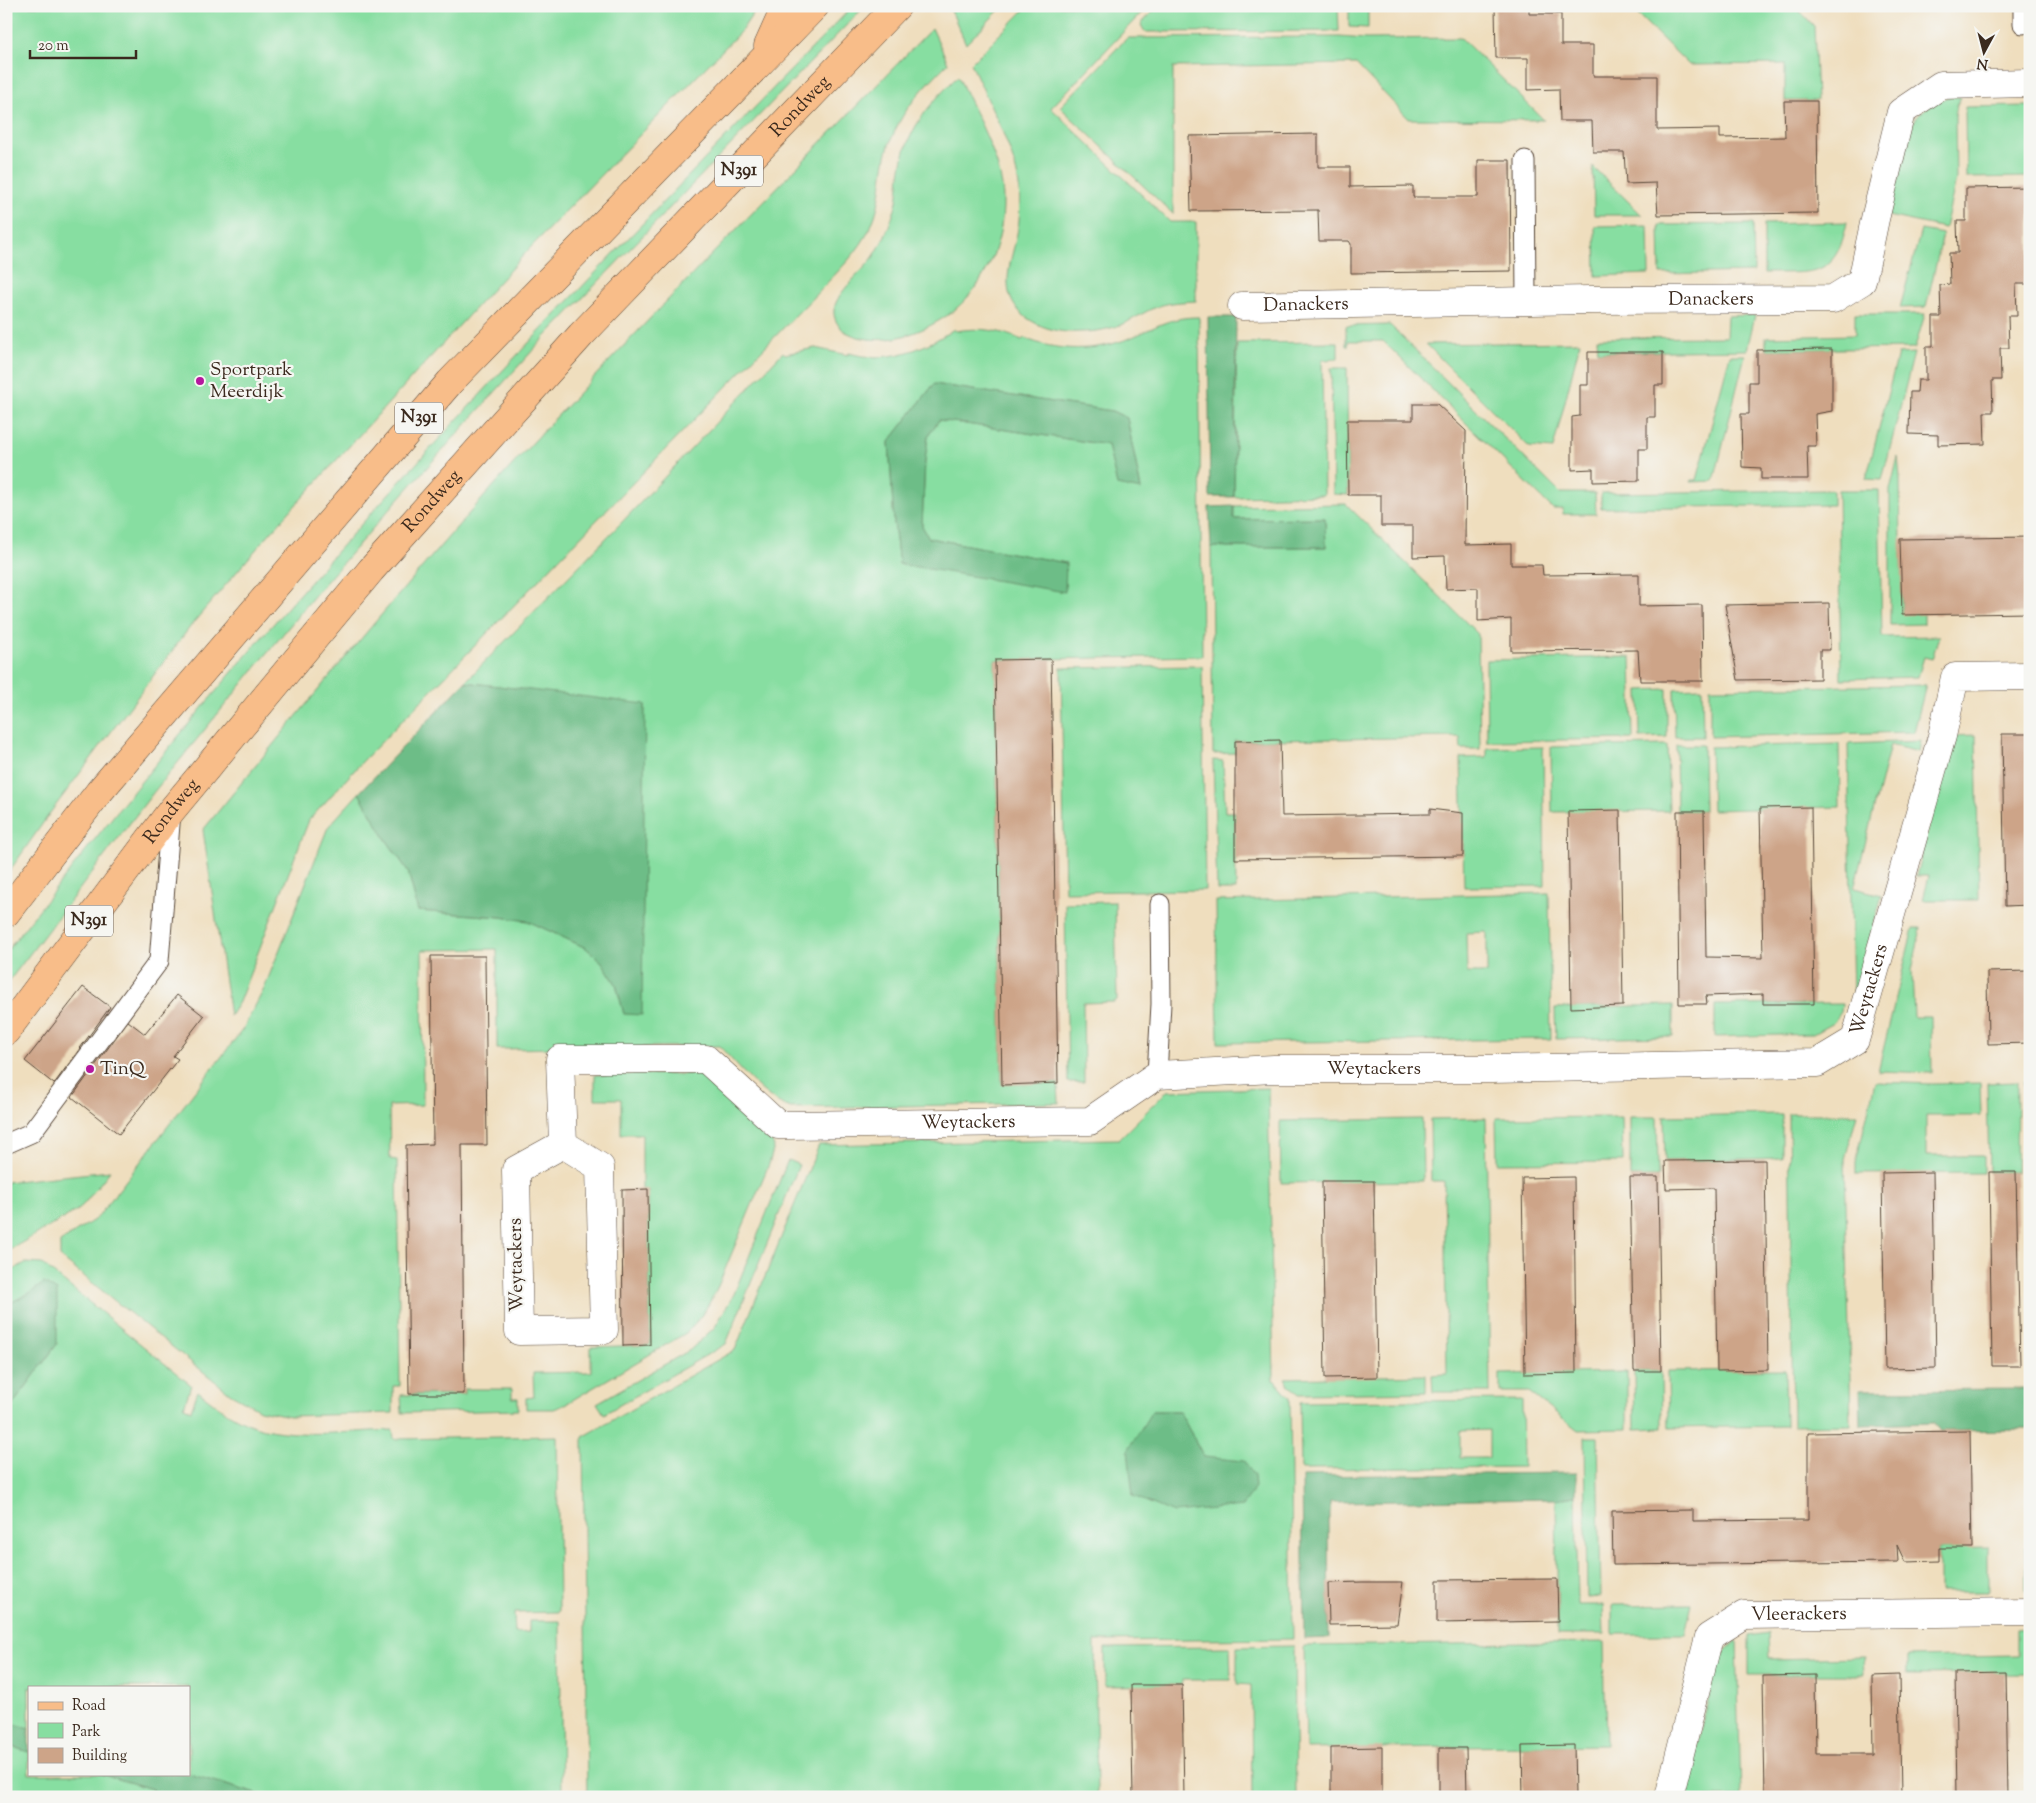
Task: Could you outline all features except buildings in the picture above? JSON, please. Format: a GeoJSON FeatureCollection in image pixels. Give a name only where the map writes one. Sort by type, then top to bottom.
{"type":"FeatureCollection","features":[{"type":"Feature","properties":{"kind":"main road"},"geometry":{"type":"LineString","coordinates":[[760,63],[786,6]]}},
{"type":"Feature","properties":{"kind":"main road","name":"N391"},"geometry":{"type":"LineString","coordinates":[[6,913],[100,792],[450,382],[815,6]]}},
{"type":"Feature","properties":{"kind":"main road","name":"Rondweg"},"geometry":{"type":"LineString","coordinates":[[6,1031],[171,812],[371,570],[581,334],[897,6]]}},
{"type":"Feature","properties":{"kind":"street","name":"Danackers"},"geometry":{"type":"LineString","coordinates":[[1242,306],[1758,298],[1833,299],[1862,281],[1901,112],[1941,85],[2030,83]]}},
{"type":"Feature","properties":{"kind":"street","name":"Weytackers"},"geometry":{"type":"LineString","coordinates":[[563,1144],[560,1060],[706,1059],[778,1125],[1090,1121],[1156,1075],[1274,1069],[1481,1069],[1817,1063],[1855,1040],[1942,736],[1955,678],[2030,676]]}},
{"type":"Feature","properties":{"kind":"street","name":"Weytackers"},"geometry":{"type":"LineString","coordinates":[[563,1144],[600,1167],[604,1330],[518,1331],[516,1170],[563,1144]]}},
{"type":"Feature","properties":{"kind":"street","name":"Vleerackers"},"geometry":{"type":"LineString","coordinates":[[1669,1797],[1709,1637],[1744,1615],[2030,1612]]}},
{"type":"Feature","properties":{"kind":"lane"},"geometry":{"type":"LineString","coordinates":[[1525,160],[1526,302]]}},
{"type":"Feature","properties":{"kind":"lane"},"geometry":{"type":"LineString","coordinates":[[6,1144],[31,1133],[159,961],[171,812]]}},
{"type":"Feature","properties":{"kind":"lane"},"geometry":{"type":"LineString","coordinates":[[1156,1075],[1161,1004],[1160,904]]}},
{"type":"Feature","properties":{"kind":"green space","name":"Sportpark Meerdijk"},"geometry":{"type":"Polygon","coordinates":[[[6,6],[758,6],[742,30],[530,248],[271,532],[193,623],[50,813],[6,876],[6,6]]]}},
{"type":"Feature","properties":{"kind":"green space"},"geometry":{"type":"Polygon","coordinates":[[[853,6],[865,6],[543,339],[319,590],[153,793],[6,985],[6,952],[165,752],[247,654],[394,487],[524,348],[853,6]]]}},
{"type":"Feature","properties":{"kind":"green space"},"geometry":{"type":"Polygon","coordinates":[[[952,6],[1003,6],[966,44],[950,8],[952,6]]]}},
{"type":"Feature","properties":{"kind":"green space"},"geometry":{"type":"Polygon","coordinates":[[[1028,6],[1148,6],[1051,108],[1170,222],[1196,222],[1196,301],[1159,306],[1125,323],[1109,328],[1074,332],[1054,330],[1030,320],[1018,310],[1011,299],[1008,287],[1008,274],[1019,220],[1019,186],[1006,140],[971,63],[1028,6]]]}},
{"type":"Feature","properties":{"kind":"green space"},"geometry":{"type":"Polygon","coordinates":[[[1158,6],[1338,6],[1339,31],[1145,32],[1141,25],[1142,23],[1158,6]]]}},
{"type":"Feature","properties":{"kind":"green space"},"geometry":{"type":"Polygon","coordinates":[[[1349,6],[1368,6],[1368,28],[1349,27],[1349,6]]]}},
{"type":"Feature","properties":{"kind":"green space"},"geometry":{"type":"Polygon","coordinates":[[[1629,6],[1795,6],[1814,26],[1817,101],[1785,101],[1785,64],[1689,65],[1629,6]]]}},
{"type":"Feature","properties":{"kind":"green space"},"geometry":{"type":"Polygon","coordinates":[[[932,28],[948,63],[917,96],[898,124],[886,155],[875,216],[861,245],[826,284],[362,762],[309,820],[239,1002],[230,1016],[203,830],[379,618],[514,463],[653,315],[932,28]]]}},
{"type":"Feature","properties":{"kind":"green space"},"geometry":{"type":"Polygon","coordinates":[[[1339,37],[1366,39],[1461,38],[1544,120],[1409,119],[1356,64],[1173,67],[1173,214],[1060,107],[1127,38],[1339,37]]]}},
{"type":"Feature","properties":{"kind":"green space"},"geometry":{"type":"Polygon","coordinates":[[[958,76],[993,152],[1002,184],[1003,199],[1000,231],[991,262],[964,301],[941,320],[928,327],[901,337],[887,339],[859,337],[846,332],[839,326],[836,320],[834,310],[836,303],[845,289],[874,256],[885,236],[897,202],[905,150],[910,137],[923,115],[958,76]]]}},
{"type":"Feature","properties":{"kind":"green space"},"geometry":{"type":"Polygon","coordinates":[[[1948,97],[1961,97],[1955,116],[1956,180],[1945,228],[1888,216],[1913,123],[1920,113],[1928,107],[1948,97]]]}},
{"type":"Feature","properties":{"kind":"green space"},"geometry":{"type":"Polygon","coordinates":[[[2030,106],[2030,177],[1966,178],[1965,107],[2030,106]]]}},
{"type":"Feature","properties":{"kind":"green space"},"geometry":{"type":"Polygon","coordinates":[[[1593,167],[1642,215],[1594,215],[1593,167]]]}},
{"type":"Feature","properties":{"kind":"green space"},"geometry":{"type":"Polygon","coordinates":[[[1847,222],[1842,241],[1829,263],[1820,268],[1796,273],[1764,273],[1764,224],[1847,222]]]}},
{"type":"Feature","properties":{"kind":"green space"},"geometry":{"type":"Polygon","coordinates":[[[1753,224],[1754,272],[1660,274],[1659,225],[1753,224]]]}},
{"type":"Feature","properties":{"kind":"green space"},"geometry":{"type":"Polygon","coordinates":[[[1648,225],[1649,274],[1596,276],[1595,226],[1648,225]]]}},
{"type":"Feature","properties":{"kind":"green space"},"geometry":{"type":"Polygon","coordinates":[[[1921,230],[1943,234],[1926,307],[1900,308],[1921,230]]]}},
{"type":"Feature","properties":{"kind":"green space"},"geometry":{"type":"Polygon","coordinates":[[[1855,314],[1925,314],[1915,348],[1766,350],[1766,337],[1855,335],[1855,314]]]}},
{"type":"Feature","properties":{"kind":"green space"},"geometry":{"type":"Polygon","coordinates":[[[1755,315],[1747,350],[1598,352],[1597,338],[1726,337],[1727,316],[1755,315]]]}},
{"type":"Feature","properties":{"kind":"green space"},"geometry":{"type":"Polygon","coordinates":[[[1188,317],[1199,317],[1202,656],[995,660],[1002,1084],[1058,1083],[1059,1103],[791,1108],[781,1104],[761,1090],[719,1046],[497,1049],[497,949],[422,950],[423,1105],[389,1106],[390,1159],[397,1160],[400,1386],[393,1386],[393,1413],[290,1416],[260,1410],[231,1394],[60,1257],[60,1242],[97,1218],[243,1029],[264,989],[328,827],[359,793],[385,838],[408,871],[418,911],[501,917],[528,921],[586,948],[602,962],[616,984],[624,1014],[645,705],[465,682],[624,520],[783,352],[785,354],[815,348],[848,355],[849,353],[877,357],[891,356],[917,349],[954,329],[956,331],[990,330],[1050,346],[1090,348],[1117,343],[1163,323],[1188,317]],[[934,384],[889,442],[894,523],[899,564],[1066,563],[929,538],[922,526],[928,436],[939,420],[1108,445],[1117,485],[1141,489],[1127,418],[1112,411],[934,384]]]}},
{"type":"Feature","properties":{"kind":"green space"},"geometry":{"type":"Polygon","coordinates":[[[1208,317],[1236,317],[1234,497],[1210,497],[1208,317]]]}},
{"type":"Feature","properties":{"kind":"green space"},"geometry":{"type":"Polygon","coordinates":[[[1390,325],[1560,493],[1595,493],[1596,514],[1563,514],[1563,509],[1553,509],[1383,341],[1348,341],[1348,346],[1346,346],[1346,326],[1390,325]]]}},
{"type":"Feature","properties":{"kind":"green space"},"geometry":{"type":"Polygon","coordinates":[[[1338,342],[1338,359],[1322,360],[1324,495],[1234,497],[1237,343],[1338,342]]]}},
{"type":"Feature","properties":{"kind":"green space"},"geometry":{"type":"Polygon","coordinates":[[[1580,342],[1553,449],[1529,447],[1426,344],[1580,342]]]}},
{"type":"Feature","properties":{"kind":"green space"},"geometry":{"type":"Polygon","coordinates":[[[1914,353],[1882,480],[1866,479],[1898,354],[1914,353]]]}},
{"type":"Feature","properties":{"kind":"green space"},"geometry":{"type":"Polygon","coordinates":[[[1730,355],[1745,355],[1714,481],[1691,482],[1692,480],[1697,480],[1730,355]]]}},
{"type":"Feature","properties":{"kind":"green space"},"geometry":{"type":"Polygon","coordinates":[[[1331,368],[1347,368],[1348,495],[1333,494],[1331,368]]]}},
{"type":"Feature","properties":{"kind":"green space"},"geometry":{"type":"Polygon","coordinates":[[[934,384],[1112,411],[1127,418],[1141,490],[1117,485],[1108,445],[939,420],[928,436],[922,526],[929,538],[1066,563],[1065,592],[899,564],[894,523],[889,442],[934,384]]]}},
{"type":"Feature","properties":{"kind":"green space"},"geometry":{"type":"Polygon","coordinates":[[[1898,457],[1902,614],[1924,614],[1924,624],[1890,625],[1890,490],[1898,457]]]}},
{"type":"Feature","properties":{"kind":"green space"},"geometry":{"type":"Polygon","coordinates":[[[1833,490],[1833,505],[1601,508],[1601,493],[1833,490]]]}},
{"type":"Feature","properties":{"kind":"green space"},"geometry":{"type":"Polygon","coordinates":[[[1838,490],[1879,490],[1882,637],[1939,636],[1932,659],[1924,657],[1918,677],[1841,679],[1838,490]]]}},
{"type":"Feature","properties":{"kind":"green space"},"geometry":{"type":"Polygon","coordinates":[[[1346,504],[1478,634],[1480,749],[1461,749],[1460,737],[1267,740],[1235,741],[1235,753],[1213,754],[1211,547],[1326,547],[1325,518],[1233,519],[1234,506],[1346,504]]]}},
{"type":"Feature","properties":{"kind":"green space"},"geometry":{"type":"Polygon","coordinates":[[[1234,506],[1234,519],[1325,518],[1326,547],[1211,547],[1209,507],[1234,506]]]}},
{"type":"Feature","properties":{"kind":"green space"},"geometry":{"type":"Polygon","coordinates":[[[1631,657],[1633,739],[1487,741],[1486,660],[1631,657]]]}},
{"type":"Feature","properties":{"kind":"green space"},"geometry":{"type":"Polygon","coordinates":[[[1202,666],[1205,890],[1065,892],[1061,668],[1202,666]]]}},
{"type":"Feature","properties":{"kind":"green space"},"geometry":{"type":"Polygon","coordinates":[[[465,682],[645,704],[642,1015],[624,1014],[616,984],[602,962],[586,948],[528,921],[501,917],[418,911],[408,871],[385,838],[359,793],[465,682]]]}},
{"type":"Feature","properties":{"kind":"green space"},"geometry":{"type":"Polygon","coordinates":[[[1926,685],[1914,732],[1710,737],[1710,688],[1926,685]]]}},
{"type":"Feature","properties":{"kind":"green space"},"geometry":{"type":"Polygon","coordinates":[[[1702,688],[1703,737],[1675,737],[1674,689],[1702,688]]]}},
{"type":"Feature","properties":{"kind":"green space"},"geometry":{"type":"Polygon","coordinates":[[[1667,689],[1667,737],[1640,738],[1639,690],[1667,689]]]}},
{"type":"Feature","properties":{"kind":"green space"},"geometry":{"type":"Polygon","coordinates":[[[1976,735],[1979,900],[1923,900],[1929,876],[1916,876],[1951,736],[1976,735]]]}},
{"type":"Feature","properties":{"kind":"green space"},"geometry":{"type":"Polygon","coordinates":[[[1921,741],[1919,752],[1890,745],[1854,888],[1882,895],[1853,1001],[1848,744],[1921,741]]]}},
{"type":"Feature","properties":{"kind":"green space"},"geometry":{"type":"Polygon","coordinates":[[[1839,744],[1840,807],[1712,810],[1710,747],[1839,744]]]}},
{"type":"Feature","properties":{"kind":"green space"},"geometry":{"type":"Polygon","coordinates":[[[1667,745],[1669,811],[1552,812],[1551,747],[1667,745]]]}},
{"type":"Feature","properties":{"kind":"green space"},"geometry":{"type":"Polygon","coordinates":[[[1676,745],[1703,745],[1704,811],[1677,811],[1676,745]]]}},
{"type":"Feature","properties":{"kind":"green space"},"geometry":{"type":"Polygon","coordinates":[[[1543,747],[1545,886],[1464,887],[1461,758],[1487,757],[1487,748],[1543,747]]]}},
{"type":"Feature","properties":{"kind":"green space"},"geometry":{"type":"Polygon","coordinates":[[[1213,760],[1223,761],[1225,812],[1235,812],[1236,890],[1217,890],[1213,760]]]}},
{"type":"Feature","properties":{"kind":"green space"},"geometry":{"type":"Polygon","coordinates":[[[1549,893],[1551,1039],[1218,1043],[1216,901],[1549,893]],[[1487,932],[1466,933],[1467,973],[1487,973],[1487,932]]]}},
{"type":"Feature","properties":{"kind":"green space"},"geometry":{"type":"Polygon","coordinates":[[[1115,902],[1117,1000],[1114,1002],[1083,1003],[1084,1082],[1068,1082],[1065,903],[1115,902]]]}},
{"type":"Feature","properties":{"kind":"green space"},"geometry":{"type":"Polygon","coordinates":[[[1913,928],[1921,928],[1912,970],[1914,1017],[1931,1017],[1932,1073],[1878,1071],[1913,928]]]}},
{"type":"Feature","properties":{"kind":"green space"},"geometry":{"type":"Polygon","coordinates":[[[1842,1004],[1841,1012],[1833,1023],[1813,1034],[1715,1037],[1715,1005],[1842,1004]]]}},
{"type":"Feature","properties":{"kind":"green space"},"geometry":{"type":"Polygon","coordinates":[[[1673,1005],[1673,1037],[1556,1039],[1555,1008],[1673,1005]]]}},
{"type":"Feature","properties":{"kind":"green space"},"geometry":{"type":"Polygon","coordinates":[[[696,1074],[716,1084],[736,1101],[770,1137],[774,1147],[769,1164],[716,1291],[704,1312],[686,1333],[564,1405],[554,1409],[526,1409],[526,1398],[534,1397],[533,1373],[591,1372],[591,1347],[650,1345],[648,1190],[642,1189],[642,1134],[621,1134],[621,1099],[595,1099],[595,1075],[696,1074]]]}},
{"type":"Feature","properties":{"kind":"green space"},"geometry":{"type":"Polygon","coordinates":[[[1875,1082],[1980,1083],[1981,1116],[1926,1116],[1926,1156],[1983,1156],[1983,1173],[1856,1174],[1856,1162],[1875,1082]]]}},
{"type":"Feature","properties":{"kind":"green space"},"geometry":{"type":"Polygon","coordinates":[[[2017,1082],[2016,1172],[1989,1172],[1987,1083],[2017,1082]]]}},
{"type":"Feature","properties":{"kind":"green space"},"geometry":{"type":"Polygon","coordinates":[[[2024,1082],[2030,1082],[2030,1172],[2025,1172],[2024,1082]]]}},
{"type":"Feature","properties":{"kind":"green space"},"geometry":{"type":"Polygon","coordinates":[[[1268,1088],[1274,1380],[1290,1398],[1293,1639],[1095,1641],[1097,1797],[587,1797],[583,1437],[735,1350],[819,1145],[1119,1139],[1167,1091],[1268,1088]],[[1152,1411],[1204,1457],[1179,1411],[1152,1411]]]}},
{"type":"Feature","properties":{"kind":"green space"},"geometry":{"type":"Polygon","coordinates":[[[1782,1114],[1782,1158],[1665,1161],[1664,1116],[1782,1114]]]}},
{"type":"Feature","properties":{"kind":"green space"},"geometry":{"type":"Polygon","coordinates":[[[1789,1114],[1857,1114],[1845,1159],[1851,1425],[1793,1426],[1789,1114]]]}},
{"type":"Feature","properties":{"kind":"green space"},"geometry":{"type":"Polygon","coordinates":[[[1622,1117],[1623,1162],[1497,1163],[1496,1118],[1622,1117]]]}},
{"type":"Feature","properties":{"kind":"green space"},"geometry":{"type":"Polygon","coordinates":[[[1630,1117],[1657,1117],[1658,1177],[1630,1177],[1630,1117]]]}},
{"type":"Feature","properties":{"kind":"green space"},"geometry":{"type":"Polygon","coordinates":[[[1486,1118],[1490,1392],[1433,1392],[1432,1375],[1447,1374],[1444,1181],[1431,1181],[1430,1119],[1486,1118]]]}},
{"type":"Feature","properties":{"kind":"green space"},"geometry":{"type":"Polygon","coordinates":[[[1422,1119],[1423,1181],[1281,1183],[1280,1121],[1422,1119]]]}},
{"type":"Feature","properties":{"kind":"green space"},"geometry":{"type":"Polygon","coordinates":[[[788,1160],[799,1165],[726,1344],[604,1414],[597,1403],[690,1350],[715,1327],[734,1294],[788,1160]]]}},
{"type":"Feature","properties":{"kind":"green space"},"geometry":{"type":"Polygon","coordinates":[[[110,1171],[84,1204],[76,1211],[6,1252],[6,1182],[110,1171]]]}},
{"type":"Feature","properties":{"kind":"green space"},"geometry":{"type":"Polygon","coordinates":[[[25,1263],[42,1264],[191,1385],[184,1407],[191,1410],[198,1391],[242,1421],[264,1429],[282,1432],[320,1433],[393,1430],[394,1439],[557,1436],[559,1612],[514,1613],[515,1633],[529,1632],[529,1621],[560,1621],[562,1797],[267,1797],[190,1774],[190,1686],[28,1686],[28,1728],[6,1722],[6,1414],[57,1344],[44,1283],[30,1293],[6,1305],[6,1274],[25,1263]]]}},
{"type":"Feature","properties":{"kind":"green space"},"geometry":{"type":"Polygon","coordinates":[[[44,1283],[57,1291],[57,1344],[6,1414],[6,1305],[30,1293],[44,1283]]]}},
{"type":"Feature","properties":{"kind":"green space"},"geometry":{"type":"Polygon","coordinates":[[[1785,1370],[1786,1426],[1669,1428],[1668,1371],[1785,1370]]]}},
{"type":"Feature","properties":{"kind":"green space"},"geometry":{"type":"Polygon","coordinates":[[[1634,1371],[1661,1371],[1662,1428],[1635,1429],[1634,1371]]]}},
{"type":"Feature","properties":{"kind":"green space"},"geometry":{"type":"Polygon","coordinates":[[[1627,1372],[1627,1429],[1578,1430],[1529,1392],[1500,1392],[1500,1374],[1627,1372]]]}},
{"type":"Feature","properties":{"kind":"green space"},"geometry":{"type":"Polygon","coordinates":[[[1426,1375],[1426,1392],[1299,1394],[1289,1385],[1285,1378],[1426,1375]]]}},
{"type":"Feature","properties":{"kind":"green space"},"geometry":{"type":"Polygon","coordinates":[[[464,1389],[512,1389],[512,1398],[518,1398],[518,1410],[402,1413],[401,1395],[464,1394],[464,1389]]]}},
{"type":"Feature","properties":{"kind":"green space"},"geometry":{"type":"Polygon","coordinates":[[[2030,1389],[2030,1430],[1940,1431],[1933,1423],[1861,1425],[1860,1390],[2030,1389]]]}},
{"type":"Feature","properties":{"kind":"green space"},"geometry":{"type":"Polygon","coordinates":[[[1522,1400],[1523,1467],[1301,1469],[1300,1402],[1522,1400]],[[1489,1430],[1460,1431],[1460,1458],[1489,1458],[1489,1430]]]}},
{"type":"Feature","properties":{"kind":"green space"},"geometry":{"type":"Polygon","coordinates":[[[1152,1411],[1179,1411],[1204,1457],[1244,1461],[1254,1476],[1255,1488],[1242,1506],[1174,1513],[1133,1496],[1128,1450],[1152,1411]]]}},
{"type":"Feature","properties":{"kind":"green space"},"geometry":{"type":"Polygon","coordinates":[[[1585,1437],[1598,1437],[1601,1597],[1587,1598],[1585,1437]]]}},
{"type":"Feature","properties":{"kind":"green space"},"geometry":{"type":"Polygon","coordinates":[[[1576,1473],[1576,1496],[1556,1499],[1330,1502],[1330,1519],[1328,1519],[1329,1638],[1304,1639],[1302,1476],[1576,1473]]]}},
{"type":"Feature","properties":{"kind":"green space"},"geometry":{"type":"Polygon","coordinates":[[[1576,1496],[1578,1605],[1603,1605],[1604,1634],[1558,1634],[1556,1499],[1576,1496]]]}},
{"type":"Feature","properties":{"kind":"green space"},"geometry":{"type":"Polygon","coordinates":[[[1988,1547],[1988,1592],[1939,1592],[1939,1548],[1988,1547]]]}},
{"type":"Feature","properties":{"kind":"green space"},"geometry":{"type":"Polygon","coordinates":[[[2025,1547],[2030,1547],[2030,1591],[2026,1591],[2025,1547]]]}},
{"type":"Feature","properties":{"kind":"green space"},"geometry":{"type":"Polygon","coordinates":[[[1692,1604],[1685,1634],[1613,1634],[1613,1605],[1692,1604]]]}},
{"type":"Feature","properties":{"kind":"green space"},"geometry":{"type":"Polygon","coordinates":[[[2030,1628],[2030,1673],[1907,1674],[1907,1657],[2017,1655],[2017,1629],[2030,1628]]]}},
{"type":"Feature","properties":{"kind":"green space"},"geometry":{"type":"Polygon","coordinates":[[[1768,1632],[1769,1659],[1863,1657],[1864,1675],[1749,1675],[1749,1635],[1768,1632]]]}},
{"type":"Feature","properties":{"kind":"green space"},"geometry":{"type":"Polygon","coordinates":[[[1737,1640],[1741,1797],[1684,1797],[1717,1664],[1725,1651],[1737,1640]]]}},
{"type":"Feature","properties":{"kind":"green space"},"geometry":{"type":"Polygon","coordinates":[[[1604,1642],[1606,1745],[1306,1749],[1304,1646],[1604,1642]]]}},
{"type":"Feature","properties":{"kind":"green space"},"geometry":{"type":"Polygon","coordinates":[[[1294,1646],[1296,1797],[1252,1797],[1251,1685],[1237,1684],[1237,1647],[1294,1646]]]}},
{"type":"Feature","properties":{"kind":"green space"},"geometry":{"type":"Polygon","coordinates":[[[1230,1647],[1231,1680],[1182,1680],[1182,1685],[1105,1686],[1105,1648],[1230,1647]]]}},
{"type":"Feature","properties":{"kind":"green space"},"geometry":{"type":"Polygon","coordinates":[[[6,1722],[28,1728],[28,1752],[6,1745],[6,1722]]]}},
{"type":"Feature","properties":{"kind":"green space"},"geometry":{"type":"Polygon","coordinates":[[[6,1745],[28,1752],[28,1776],[109,1776],[152,1789],[152,1797],[6,1797],[6,1745]]]}},
{"type":"Feature","properties":{"kind":"green space"},"geometry":{"type":"Polygon","coordinates":[[[190,1774],[267,1797],[152,1797],[152,1789],[109,1776],[190,1776],[190,1774]]]}},
{"type":"Feature","properties":{"kind":"place","name":"Sportpark Meerdijk"},"geometry":{"type":"Point","coordinates":[200,381]}},
{"type":"Feature","properties":{"kind":"place","name":"TinQ"},"geometry":{"type":"Point","coordinates":[90,1069]}}]}
